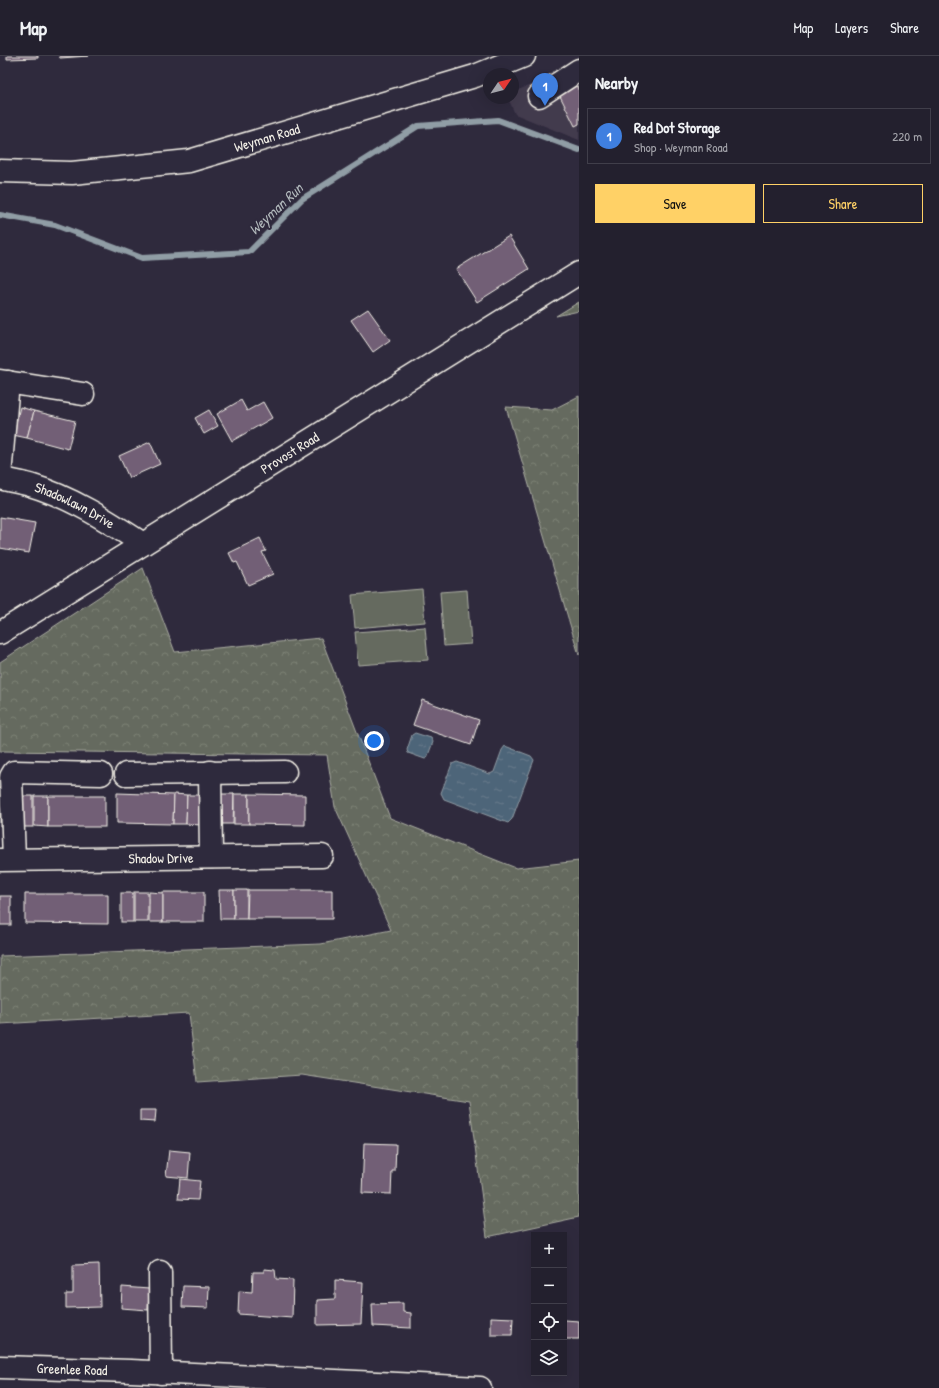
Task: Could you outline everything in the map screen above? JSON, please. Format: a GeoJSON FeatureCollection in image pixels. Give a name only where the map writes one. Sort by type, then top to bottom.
{"type":"FeatureCollection","features":[{"type":"Feature","properties":{"kind":"street","name":"Weyman Road"},"geometry":{"type":"LineString","coordinates":[[0,171],[72,173],[189,161],[475,76],[524,56]]}},
{"type":"Feature","properties":{"kind":"street"},"geometry":{"type":"LineString","coordinates":[[539,96],[579,70]]}},
{"type":"Feature","properties":{"kind":"street","name":"Provost Road"},"geometry":{"type":"LineString","coordinates":[[0,633],[579,273]]}},
{"type":"Feature","properties":{"kind":"street"},"geometry":{"type":"LineString","coordinates":[[0,477],[4,382],[83,394]]}},
{"type":"Feature","properties":{"kind":"street","name":"Shadowlawn Drive"},"geometry":{"type":"LineString","coordinates":[[0,477],[32,486],[63,498],[99,516],[144,544]]}},
{"type":"Feature","properties":{"kind":"street"},"geometry":{"type":"LineString","coordinates":[[7,772],[102,774]]}},
{"type":"Feature","properties":{"kind":"street"},"geometry":{"type":"LineString","coordinates":[[7,772],[11,777],[7,859]]}},
{"type":"Feature","properties":{"kind":"street"},"geometry":{"type":"LineString","coordinates":[[210,772],[211,857]]}},
{"type":"Feature","properties":{"kind":"street"},"geometry":{"type":"LineString","coordinates":[[126,774],[285,772]]}},
{"type":"Feature","properties":{"kind":"street","name":"Shadow Drive"},"geometry":{"type":"LineString","coordinates":[[7,859],[322,856]]}},
{"type":"Feature","properties":{"kind":"street"},"geometry":{"type":"LineString","coordinates":[[160,1272],[161,1373]]}},
{"type":"Feature","properties":{"kind":"street","name":"Greenlee Road"},"geometry":{"type":"LineString","coordinates":[[0,1367],[480,1388]]}},
{"type":"Feature","properties":{"kind":"shaded area"},"geometry":{"type":"Polygon","coordinates":[[[579,64],[579,140],[515,114],[511,104],[519,104],[519,90],[566,71],[579,64]]]}},
{"type":"Feature","properties":{"kind":"green space"},"geometry":{"type":"Polygon","coordinates":[[[579,302],[579,311],[556,316],[579,302]]]}},
{"type":"Feature","properties":{"kind":"green space"},"geometry":{"type":"Polygon","coordinates":[[[579,396],[579,655],[506,407],[552,410],[579,396]]]}},
{"type":"Feature","properties":{"kind":"green space"},"geometry":{"type":"Polygon","coordinates":[[[143,568],[175,652],[321,638],[390,818],[516,868],[579,861],[579,1217],[487,1237],[469,1101],[302,1075],[197,1082],[189,1013],[0,1024],[0,956],[321,944],[391,930],[335,807],[327,755],[0,751],[0,662],[143,568]]]}},
{"type":"Feature","properties":{"kind":"green space"},"geometry":{"type":"Polygon","coordinates":[[[422,589],[425,622],[355,628],[352,595],[422,589]]]}},
{"type":"Feature","properties":{"kind":"green space"},"geometry":{"type":"Polygon","coordinates":[[[467,590],[471,644],[444,646],[440,592],[467,590]]]}},
{"type":"Feature","properties":{"kind":"green space"},"geometry":{"type":"Polygon","coordinates":[[[425,627],[428,660],[358,665],[355,632],[425,627]]]}},
{"type":"Feature","properties":{"kind":"water"},"geometry":{"type":"Polygon","coordinates":[[[415,733],[431,738],[433,742],[427,758],[425,759],[408,753],[407,750],[412,735],[415,733]]]}},
{"type":"Feature","properties":{"kind":"water"},"geometry":{"type":"Polygon","coordinates":[[[505,746],[531,756],[534,760],[512,819],[508,823],[444,799],[441,793],[452,764],[457,762],[490,774],[494,772],[502,750],[505,746]]]}},
{"type":"Feature","properties":{"kind":"building"},"geometry":{"type":"Polygon","coordinates":[[[7,56],[38,56],[38,58],[7,59],[7,56]]]}},
{"type":"Feature","properties":{"kind":"building"},"geometry":{"type":"Polygon","coordinates":[[[59,56],[89,56],[60,58],[59,56]]]}},
{"type":"Feature","properties":{"kind":"building"},"geometry":{"type":"Polygon","coordinates":[[[576,83],[579,89],[579,124],[575,126],[558,92],[576,83]]]}},
{"type":"Feature","properties":{"kind":"building"},"geometry":{"type":"Polygon","coordinates":[[[509,236],[529,269],[477,302],[456,269],[509,236]]]}},
{"type":"Feature","properties":{"kind":"building"},"geometry":{"type":"Polygon","coordinates":[[[368,309],[390,340],[373,352],[351,320],[368,309]]]}},
{"type":"Feature","properties":{"kind":"building"},"geometry":{"type":"Polygon","coordinates":[[[241,400],[247,411],[263,402],[272,418],[232,441],[217,414],[241,400]]]}},
{"type":"Feature","properties":{"kind":"building"},"geometry":{"type":"Polygon","coordinates":[[[20,407],[34,411],[27,438],[13,435],[20,407]]]}},
{"type":"Feature","properties":{"kind":"building"},"geometry":{"type":"Polygon","coordinates":[[[209,410],[218,426],[204,434],[195,418],[209,410]]]}},
{"type":"Feature","properties":{"kind":"building"},"geometry":{"type":"Polygon","coordinates":[[[34,411],[75,421],[68,449],[27,438],[34,411]]]}},
{"type":"Feature","properties":{"kind":"building"},"geometry":{"type":"Polygon","coordinates":[[[150,442],[160,464],[129,478],[119,456],[150,442]]]}},
{"type":"Feature","properties":{"kind":"building"},"geometry":{"type":"Polygon","coordinates":[[[0,517],[35,523],[29,553],[0,548],[0,517]]]}},
{"type":"Feature","properties":{"kind":"building"},"geometry":{"type":"Polygon","coordinates":[[[260,538],[266,551],[262,552],[273,574],[248,585],[237,562],[234,563],[229,553],[260,538]]]}},
{"type":"Feature","properties":{"kind":"building"},"geometry":{"type":"Polygon","coordinates":[[[422,700],[479,720],[471,745],[413,725],[422,700]]]}},
{"type":"Feature","properties":{"kind":"building"},"geometry":{"type":"Polygon","coordinates":[[[117,793],[174,795],[173,824],[117,823],[117,793]]]}},
{"type":"Feature","properties":{"kind":"building"},"geometry":{"type":"Polygon","coordinates":[[[174,794],[187,795],[186,824],[173,824],[174,794]]]}},
{"type":"Feature","properties":{"kind":"building"},"geometry":{"type":"Polygon","coordinates":[[[220,794],[234,794],[233,824],[219,824],[220,794]]]}},
{"type":"Feature","properties":{"kind":"building"},"geometry":{"type":"Polygon","coordinates":[[[234,794],[249,794],[249,824],[234,824],[234,794]]]}},
{"type":"Feature","properties":{"kind":"building"},"geometry":{"type":"Polygon","coordinates":[[[249,794],[305,795],[305,825],[249,824],[249,794]]]}},
{"type":"Feature","properties":{"kind":"building"},"geometry":{"type":"Polygon","coordinates":[[[187,795],[202,795],[201,825],[186,824],[187,795]]]}},
{"type":"Feature","properties":{"kind":"building"},"geometry":{"type":"Polygon","coordinates":[[[0,796],[2,796],[3,826],[0,826],[0,796]]]}},
{"type":"Feature","properties":{"kind":"building"},"geometry":{"type":"Polygon","coordinates":[[[20,796],[33,796],[33,827],[20,827],[20,796]]]}},
{"type":"Feature","properties":{"kind":"building"},"geometry":{"type":"Polygon","coordinates":[[[34,796],[48,796],[48,827],[34,826],[34,796]]]}},
{"type":"Feature","properties":{"kind":"building"},"geometry":{"type":"Polygon","coordinates":[[[48,796],[105,796],[105,827],[48,827],[48,796]]]}},
{"type":"Feature","properties":{"kind":"building"},"geometry":{"type":"Polygon","coordinates":[[[219,890],[234,890],[234,919],[220,919],[219,890]]]}},
{"type":"Feature","properties":{"kind":"building"},"geometry":{"type":"Polygon","coordinates":[[[234,890],[247,890],[247,919],[234,919],[234,890]]]}},
{"type":"Feature","properties":{"kind":"building"},"geometry":{"type":"Polygon","coordinates":[[[248,890],[332,890],[332,919],[247,919],[248,890]]]}},
{"type":"Feature","properties":{"kind":"building"},"geometry":{"type":"Polygon","coordinates":[[[134,892],[148,892],[148,922],[134,922],[134,892]]]}},
{"type":"Feature","properties":{"kind":"building"},"geometry":{"type":"Polygon","coordinates":[[[149,892],[163,893],[163,922],[149,922],[149,892]]]}},
{"type":"Feature","properties":{"kind":"building"},"geometry":{"type":"Polygon","coordinates":[[[163,892],[204,892],[204,922],[163,922],[163,892]]]}},
{"type":"Feature","properties":{"kind":"building"},"geometry":{"type":"Polygon","coordinates":[[[121,893],[133,893],[133,922],[121,922],[121,893]]]}},
{"type":"Feature","properties":{"kind":"building"},"geometry":{"type":"Polygon","coordinates":[[[25,894],[108,894],[108,924],[25,923],[25,894]]]}},
{"type":"Feature","properties":{"kind":"building"},"geometry":{"type":"Polygon","coordinates":[[[0,896],[11,896],[11,925],[0,925],[0,896]]]}},
{"type":"Feature","properties":{"kind":"building"},"geometry":{"type":"Polygon","coordinates":[[[140,1110],[156,1110],[155,1122],[140,1121],[140,1110]]]}},
{"type":"Feature","properties":{"kind":"building"},"geometry":{"type":"Polygon","coordinates":[[[364,1143],[396,1144],[395,1171],[392,1171],[391,1194],[362,1193],[364,1143]]]}},
{"type":"Feature","properties":{"kind":"building"},"geometry":{"type":"Polygon","coordinates":[[[169,1150],[190,1152],[188,1178],[166,1176],[169,1150]]]}},
{"type":"Feature","properties":{"kind":"building"},"geometry":{"type":"Polygon","coordinates":[[[180,1179],[200,1181],[198,1200],[178,1199],[180,1179]]]}},
{"type":"Feature","properties":{"kind":"building"},"geometry":{"type":"Polygon","coordinates":[[[99,1264],[100,1307],[66,1308],[66,1294],[73,1294],[73,1265],[99,1264]]]}},
{"type":"Feature","properties":{"kind":"building"},"geometry":{"type":"Polygon","coordinates":[[[264,1269],[275,1270],[276,1279],[293,1280],[292,1318],[238,1314],[239,1291],[252,1292],[253,1272],[264,1272],[264,1269]]]}},
{"type":"Feature","properties":{"kind":"building"},"geometry":{"type":"Polygon","coordinates":[[[335,1280],[363,1282],[361,1324],[317,1325],[317,1300],[335,1299],[335,1280]]]}},
{"type":"Feature","properties":{"kind":"building"},"geometry":{"type":"Polygon","coordinates":[[[183,1286],[209,1287],[208,1308],[182,1307],[183,1286]]]}},
{"type":"Feature","properties":{"kind":"building"},"geometry":{"type":"Polygon","coordinates":[[[122,1287],[149,1289],[148,1310],[121,1308],[122,1287]]]}},
{"type":"Feature","properties":{"kind":"building"},"geometry":{"type":"Polygon","coordinates":[[[403,1303],[403,1312],[411,1313],[411,1328],[373,1326],[372,1304],[403,1303]]]}},
{"type":"Feature","properties":{"kind":"building"},"geometry":{"type":"Polygon","coordinates":[[[491,1317],[513,1318],[512,1335],[491,1335],[491,1317]]]}},
{"type":"Feature","properties":{"kind":"building"},"geometry":{"type":"Polygon","coordinates":[[[567,1320],[579,1321],[579,1339],[567,1339],[567,1320]]]}},
{"type":"Feature","properties":{"kind":"waterway","name":"Weyman Run"},"geometry":{"type":"LineString","coordinates":[[0,215],[55,225],[142,258],[249,252],[302,199],[418,126],[498,120],[579,150]]}},
{"type":"Feature","properties":{"kind":"place","name":"Red Dot Storage"},"geometry":{"type":"Point","coordinates":[545,106]}}]}
